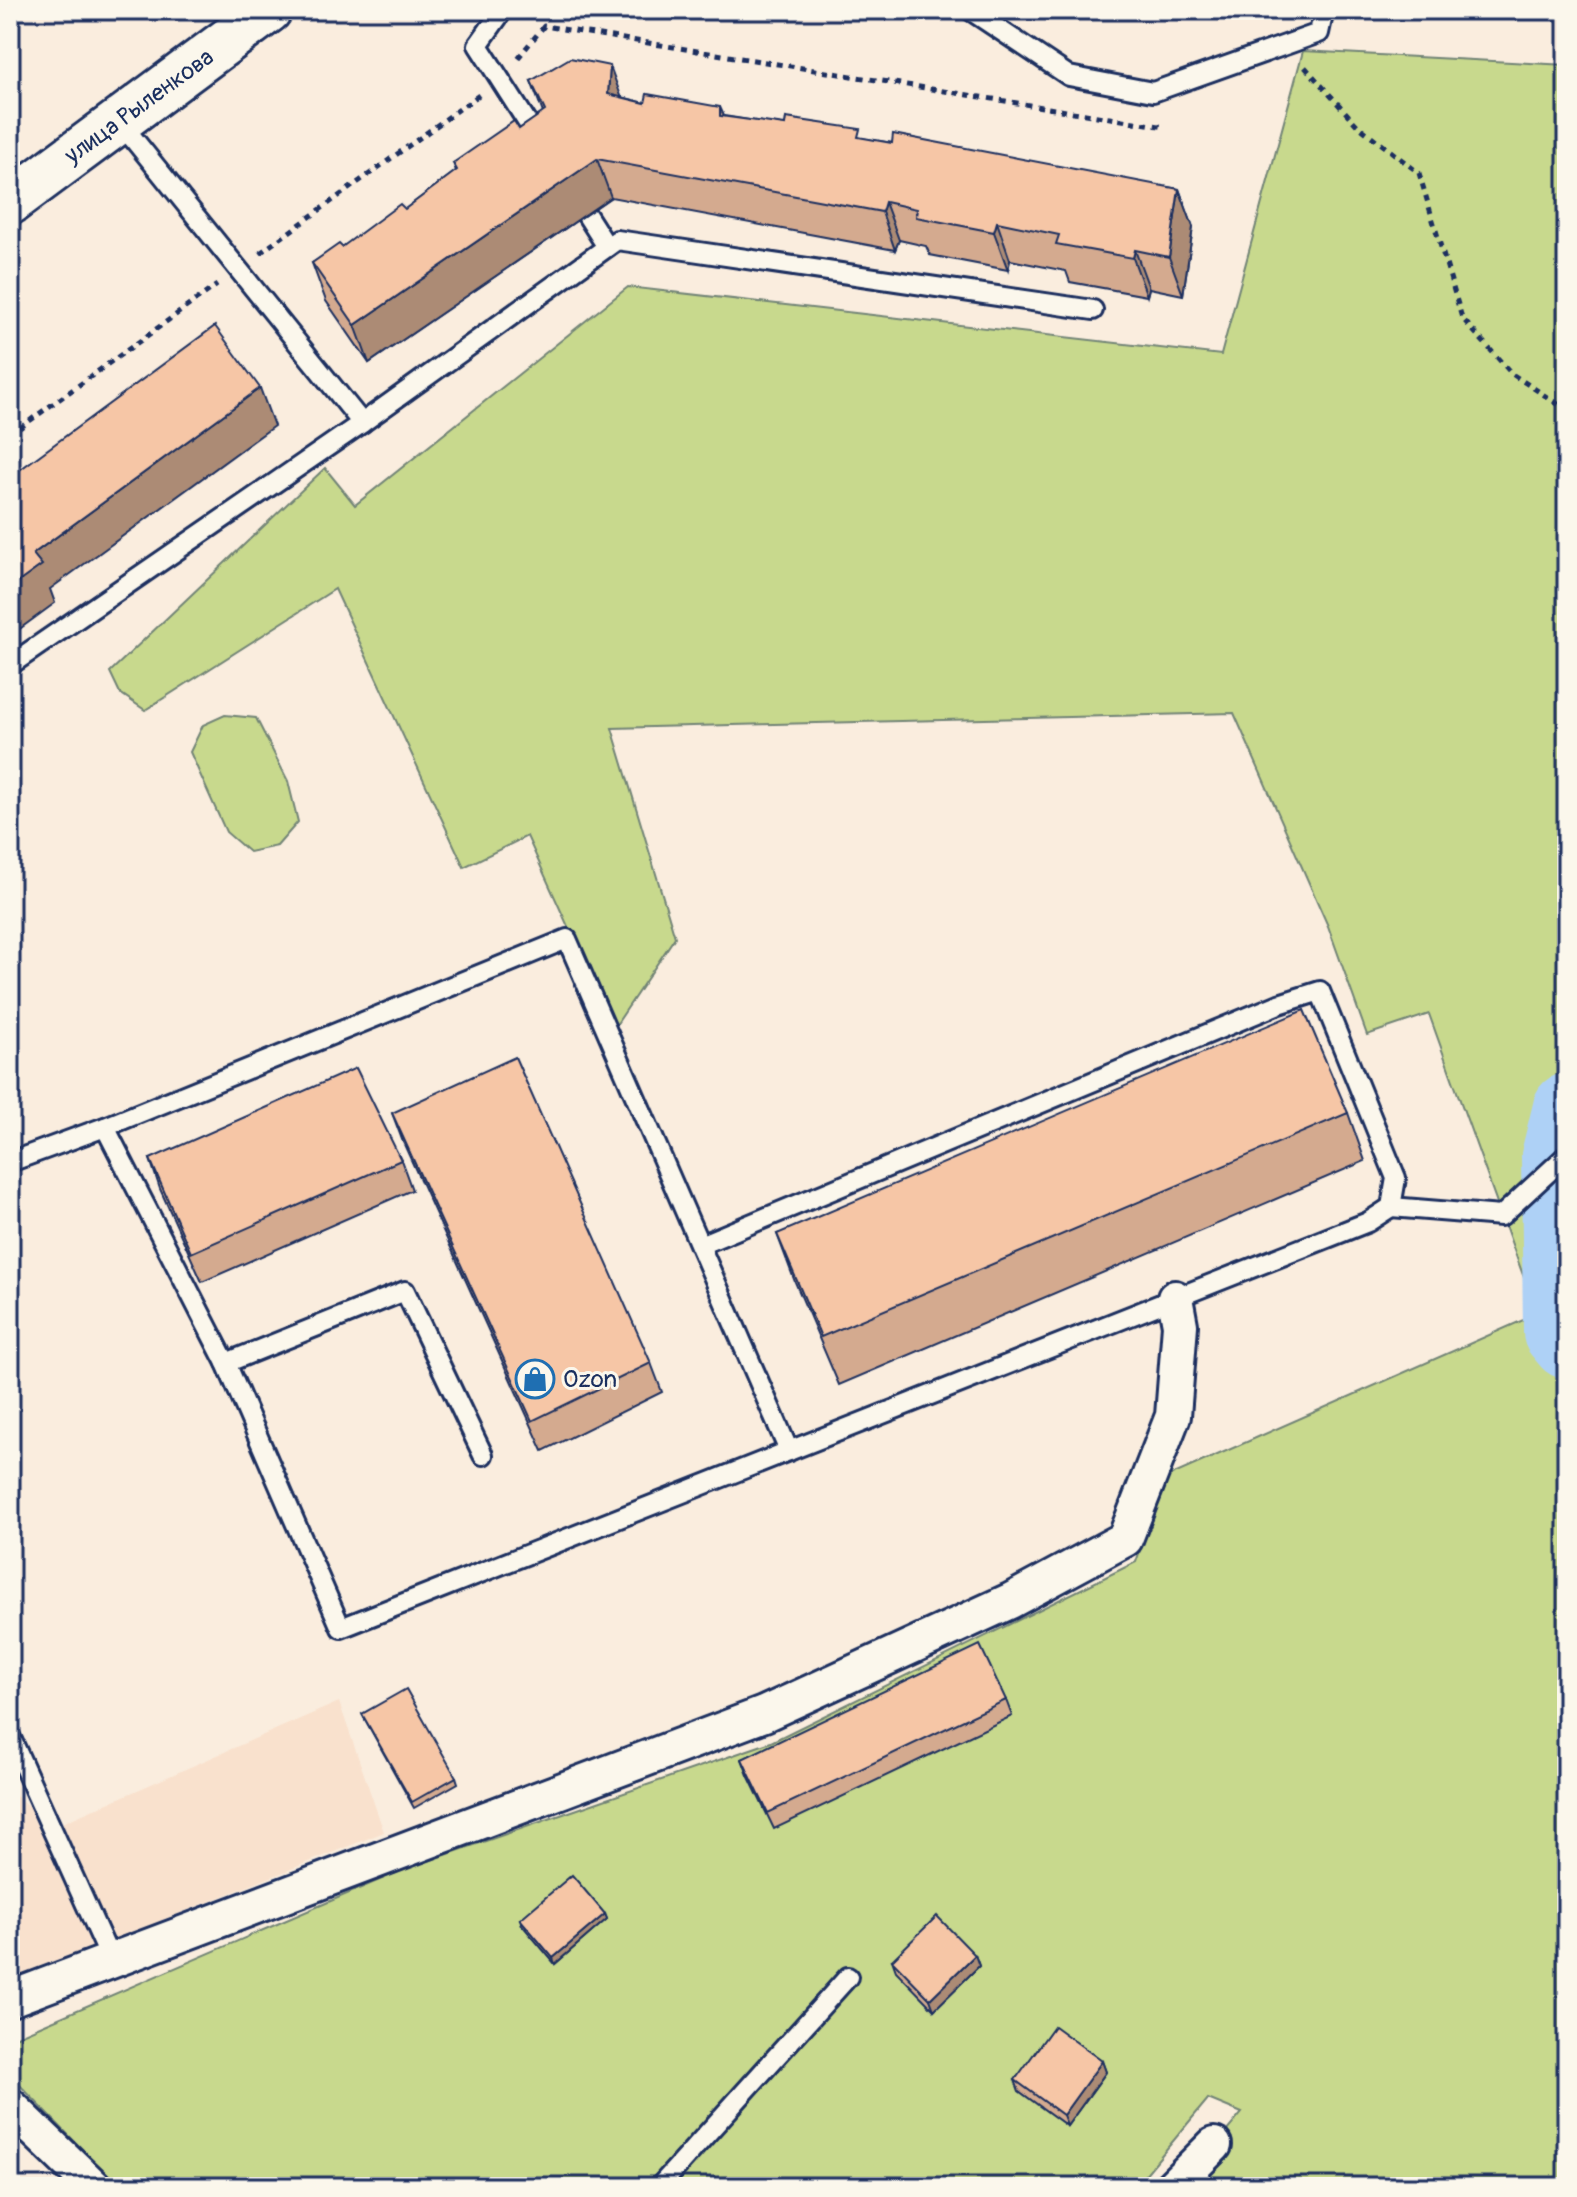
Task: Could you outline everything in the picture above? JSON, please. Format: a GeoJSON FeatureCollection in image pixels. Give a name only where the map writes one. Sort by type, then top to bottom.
{"type":"FeatureCollection","features":[{"type":"Feature","properties":{"kind":"street","name":"улица Рыленкова"},"geometry":{"type":"LineString","coordinates":[[10,202],[269,10]]}},
{"type":"Feature","properties":{"kind":"street"},"geometry":{"type":"LineString","coordinates":[[10,1999],[764,1714],[1010,1601],[1125,1539],[1173,1416],[1180,1325],[1175,1298]]}},
{"type":"Feature","properties":{"kind":"street"},"geometry":{"type":"LineString","coordinates":[[10,2106],[94,2187]]}},
{"type":"Feature","properties":{"kind":"street"},"geometry":{"type":"LineString","coordinates":[[1172,2187],[1214,2145]]}},
{"type":"Feature","properties":{"kind":"lane"},"geometry":{"type":"LineString","coordinates":[[503,10],[478,45],[549,156]]}},
{"type":"Feature","properties":{"kind":"lane"},"geometry":{"type":"LineString","coordinates":[[970,10],[1069,76],[1153,92],[1319,33],[1324,10]]}},
{"type":"Feature","properties":{"kind":"lane"},"geometry":{"type":"LineString","coordinates":[[119,121],[362,423]]}},
{"type":"Feature","properties":{"kind":"lane"},"geometry":{"type":"LineString","coordinates":[[586,214],[607,247]]}},
{"type":"Feature","properties":{"kind":"lane"},"geometry":{"type":"LineString","coordinates":[[10,665],[362,423],[617,240],[1093,310]]}},
{"type":"Feature","properties":{"kind":"lane"},"geometry":{"type":"LineString","coordinates":[[10,1162],[105,1127],[567,939],[789,1451]]}},
{"type":"Feature","properties":{"kind":"lane"},"geometry":{"type":"LineString","coordinates":[[700,1245],[1279,1004],[1320,991],[1396,1178],[1391,1207]]}},
{"type":"Feature","properties":{"kind":"lane"},"geometry":{"type":"LineString","coordinates":[[105,1127],[226,1363],[341,1628],[1368,1222],[1391,1207],[1501,1216],[1567,1155]]}},
{"type":"Feature","properties":{"kind":"lane"},"geometry":{"type":"LineString","coordinates":[[226,1363],[405,1291],[483,1455]]}},
{"type":"Feature","properties":{"kind":"lane"},"geometry":{"type":"LineString","coordinates":[[10,1736],[111,1960]]}},
{"type":"Feature","properties":{"kind":"lane"},"geometry":{"type":"LineString","coordinates":[[659,2187],[848,1977]]}},
{"type":"Feature","properties":{"kind":"path"},"geometry":{"type":"LineString","coordinates":[[1285,45],[1357,125],[1419,173],[1462,318],[1512,374],[1567,410]]}},
{"type":"Feature","properties":{"kind":"shaded area"},"geometry":{"type":"Polygon","coordinates":[[[339,1702],[384,1832],[10,1981],[10,1791],[53,1827],[339,1702]]]}},
{"type":"Feature","properties":{"kind":"green space"},"geometry":{"type":"Polygon","coordinates":[[[1303,51],[1567,65],[1567,2187],[1180,2187],[1242,2113],[1208,2099],[1135,2187],[119,2187],[10,2075],[10,2039],[405,1869],[771,1742],[1136,1562],[1165,1478],[1537,1314],[1429,1014],[1367,1035],[1328,926],[1234,713],[612,728],[675,937],[614,1028],[527,836],[464,867],[335,589],[145,710],[120,693],[110,672],[325,468],[355,505],[628,287],[1221,355],[1303,51]]]}},
{"type":"Feature","properties":{"kind":"green space"},"geometry":{"type":"Polygon","coordinates":[[[225,715],[256,718],[288,781],[298,822],[277,846],[249,852],[226,832],[190,752],[203,725],[225,715]]]}},
{"type":"Feature","properties":{"kind":"building"},"geometry":{"type":"Polygon","coordinates":[[[570,58],[610,66],[608,94],[645,103],[647,94],[720,107],[720,116],[785,125],[786,118],[860,129],[858,137],[892,143],[893,134],[1179,189],[1169,257],[1135,250],[1133,258],[1056,244],[1059,235],[997,222],[994,232],[916,217],[917,209],[885,202],[882,212],[597,159],[355,325],[312,263],[339,244],[342,247],[400,204],[405,209],[457,170],[453,163],[514,121],[519,129],[545,111],[531,81],[570,58]]]}},
{"type":"Feature","properties":{"kind":"building"},"geometry":{"type":"Polygon","coordinates":[[[215,326],[260,388],[33,554],[42,565],[10,588],[10,477],[215,326]]]}},
{"type":"Feature","properties":{"kind":"building"},"geometry":{"type":"Polygon","coordinates":[[[1304,1010],[1348,1113],[821,1337],[777,1234],[1304,1010]]]}},
{"type":"Feature","properties":{"kind":"building"},"geometry":{"type":"Polygon","coordinates":[[[515,1057],[651,1363],[532,1421],[392,1113],[515,1057]]]}},
{"type":"Feature","properties":{"kind":"building"},"geometry":{"type":"Polygon","coordinates":[[[356,1068],[401,1160],[191,1253],[150,1159],[356,1068]]]}},
{"type":"Feature","properties":{"kind":"building"},"geometry":{"type":"Polygon","coordinates":[[[980,1645],[1006,1700],[768,1813],[742,1759],[980,1645]]]}},
{"type":"Feature","properties":{"kind":"building"},"geometry":{"type":"Polygon","coordinates":[[[406,1689],[456,1777],[412,1802],[362,1714],[406,1689]]]}},
{"type":"Feature","properties":{"kind":"building"},"geometry":{"type":"Polygon","coordinates":[[[572,1875],[605,1914],[553,1958],[520,1919],[572,1875]]]}},
{"type":"Feature","properties":{"kind":"building"},"geometry":{"type":"Polygon","coordinates":[[[937,1916],[975,1955],[930,1999],[892,1960],[937,1916]]]}},
{"type":"Feature","properties":{"kind":"building"},"geometry":{"type":"Polygon","coordinates":[[[1054,2026],[1102,2061],[1063,2115],[1015,2080],[1054,2026]]]}},
{"type":"Feature","properties":{"kind":"waterway"},"geometry":{"type":"LineString","coordinates":[[1567,1107],[1555,1156],[1557,1333],[1567,1345]]}},
{"type":"Feature","properties":{"kind":"place","name":"Ozon"},"geometry":{"type":"Point","coordinates":[535,1379]}}]}
